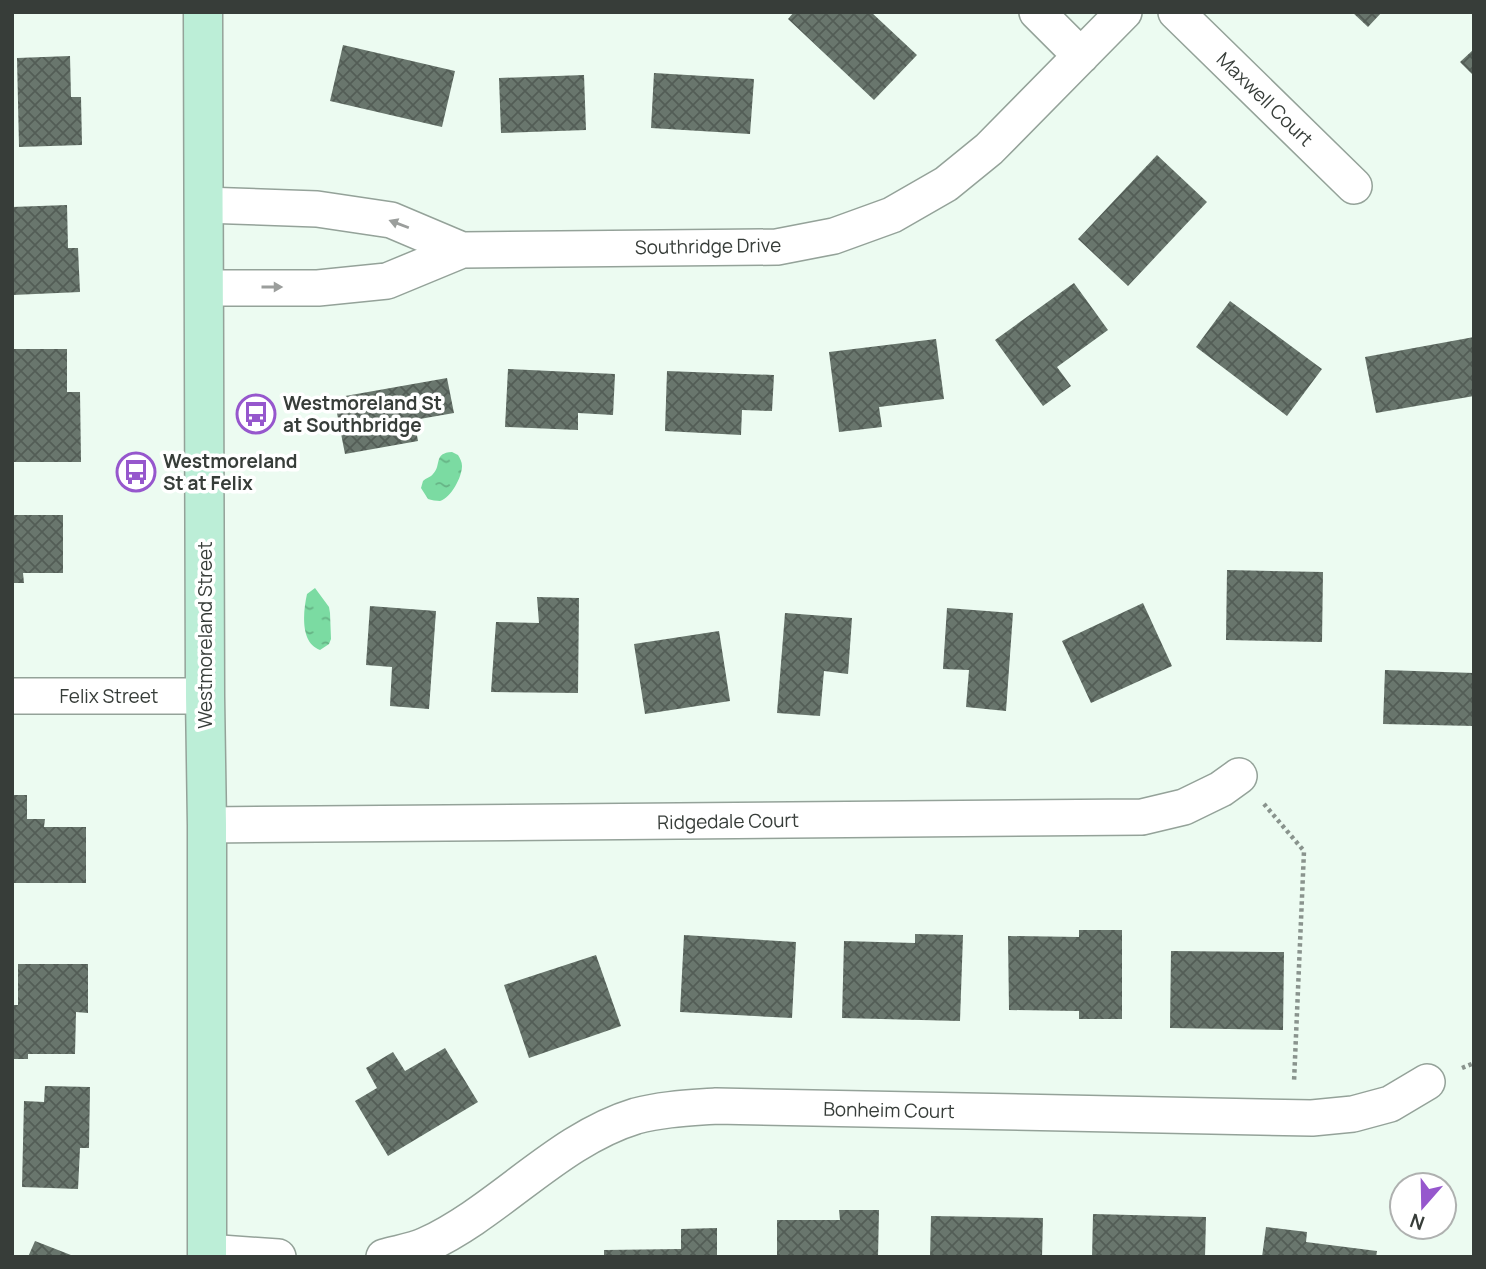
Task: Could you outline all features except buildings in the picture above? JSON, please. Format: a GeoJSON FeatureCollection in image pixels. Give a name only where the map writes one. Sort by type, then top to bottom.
{"type":"FeatureCollection","features":[{"type":"Feature","properties":{"kind":"main road","name":"Westmoreland Street"},"geometry":{"type":"LineString","coordinates":[[203,12],[207,1254]]}},
{"type":"Feature","properties":{"kind":"street"},"geometry":{"type":"LineString","coordinates":[[1037,12],[1081,56]]}},
{"type":"Feature","properties":{"kind":"street","name":"Southridge Drive"},"geometry":{"type":"LineString","coordinates":[[204,288],[318,288],[387,281],[462,250],[777,247],[834,236],[892,215],[946,184],[989,149],[1124,12]]}},
{"type":"Feature","properties":{"kind":"street","name":"Maxwell Court"},"geometry":{"type":"LineString","coordinates":[[1176,12],[1354,186]]}},
{"type":"Feature","properties":{"kind":"street","name":"Southridge Drive"},"geometry":{"type":"LineString","coordinates":[[203,205],[317,209],[391,220],[462,250]]}},
{"type":"Feature","properties":{"kind":"street","name":"Felix Street"},"geometry":{"type":"LineString","coordinates":[[12,696],[205,696]]}},
{"type":"Feature","properties":{"kind":"street","name":"Ridgedale Court"},"geometry":{"type":"LineString","coordinates":[[207,825],[1143,817],[1184,807],[1221,789],[1239,776]]}},
{"type":"Feature","properties":{"kind":"street","name":"Bonheim Court"},"geometry":{"type":"LineString","coordinates":[[384,1257],[424,1246],[463,1225],[570,1148],[602,1130],[635,1117],[669,1109],[716,1106],[1293,1117],[1353,1114],[1390,1104],[1427,1082]]}},
{"type":"Feature","properties":{"kind":"street"},"geometry":{"type":"LineString","coordinates":[[207,1254],[278,1257]]}},
{"type":"Feature","properties":{"kind":"path"},"geometry":{"type":"LineString","coordinates":[[1239,776],[1304,851],[1293,1117]]}},
{"type":"Feature","properties":{"kind":"water"},"geometry":{"type":"Polygon","coordinates":[[[452,452],[458,455],[462,463],[458,481],[444,499],[428,499],[421,488],[423,481],[436,471],[442,455],[452,452]]]}},
{"type":"Feature","properties":{"kind":"water"},"geometry":{"type":"Polygon","coordinates":[[[315,588],[329,607],[330,613],[331,639],[329,644],[320,650],[309,641],[304,626],[307,594],[315,588]]]}},
{"type":"Feature","properties":{"kind":"place","name":"Westmoreland St at Southbridge"},"geometry":{"type":"Point","coordinates":[256,414]}},
{"type":"Feature","properties":{"kind":"place","name":"Westmoreland St at Felix"},"geometry":{"type":"Point","coordinates":[136,472]}}]}
